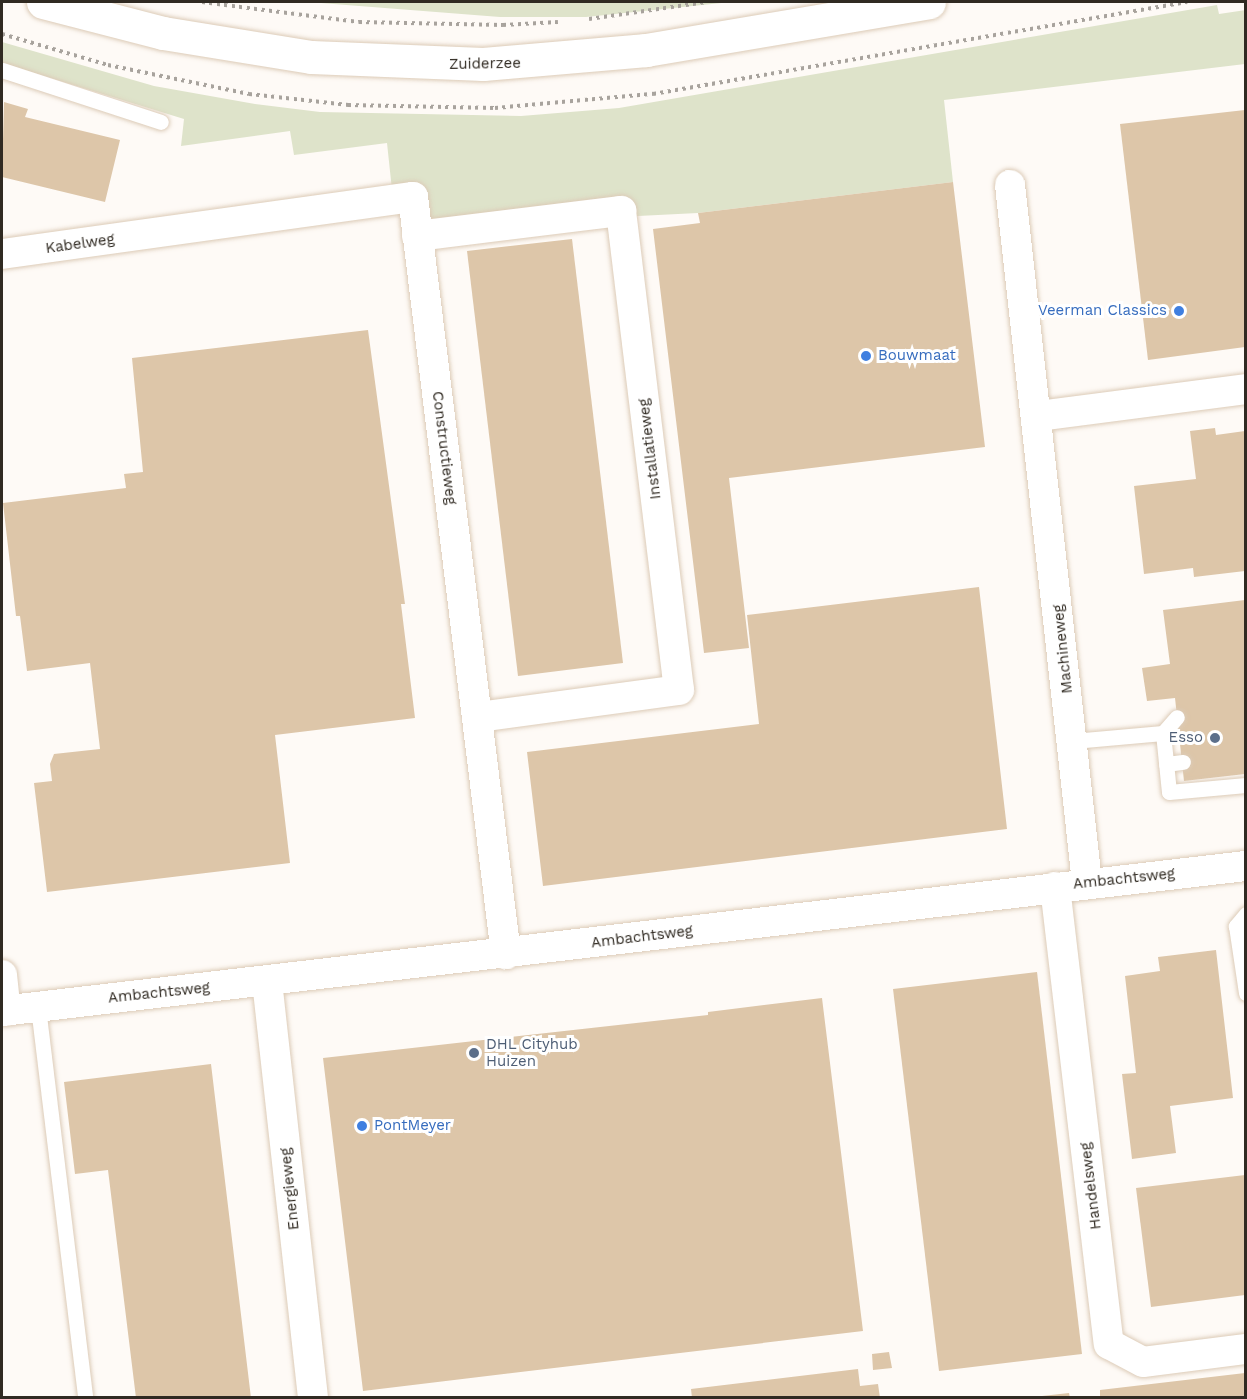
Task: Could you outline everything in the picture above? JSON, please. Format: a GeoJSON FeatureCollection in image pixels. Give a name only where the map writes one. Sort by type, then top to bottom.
{"type":"FeatureCollection","features":[{"type":"Feature","properties":{"kind":"street","name":"Zuiderzee"},"geometry":{"type":"LineString","coordinates":[[43,2],[163,33],[238,47],[377,62],[483,64],[646,50],[929,2]]}},
{"type":"Feature","properties":{"kind":"street","name":"Machineweg"},"geometry":{"type":"LineString","coordinates":[[1011,185],[1039,416],[1087,883]]}},
{"type":"Feature","properties":{"kind":"street","name":"Constructieweg"},"geometry":{"type":"LineString","coordinates":[[158,233],[413,197],[506,954]]}},
{"type":"Feature","properties":{"kind":"street","name":"Installatieweg"},"geometry":{"type":"LineString","coordinates":[[417,236],[621,210],[679,690],[478,717]]}},
{"type":"Feature","properties":{"kind":"street","name":"Kabelweg"},"geometry":{"type":"LineString","coordinates":[[2,254],[158,233]]}},
{"type":"Feature","properties":{"kind":"street"},"geometry":{"type":"LineString","coordinates":[[1039,416],[1245,389]]}},
{"type":"Feature","properties":{"kind":"street","name":"Ambachtsweg"},"geometry":{"type":"LineString","coordinates":[[4,1011],[1245,866]]}},
{"type":"Feature","properties":{"kind":"street","name":"Handelsweg"},"geometry":{"type":"LineString","coordinates":[[1055,887],[1109,1344],[1143,1362],[1245,1349]]}},
{"type":"Feature","properties":{"kind":"street"},"geometry":{"type":"LineString","coordinates":[[2,975],[4,1011]]}},
{"type":"Feature","properties":{"kind":"street","name":"Energieweg"},"geometry":{"type":"LineString","coordinates":[[267,981],[313,1398]]}},
{"type":"Feature","properties":{"kind":"lane"},"geometry":{"type":"LineString","coordinates":[[2,70],[161,122]]}},
{"type":"Feature","properties":{"kind":"lane"},"geometry":{"type":"LineString","coordinates":[[1177,717],[1163,736],[1169,792],[1245,785]]}},
{"type":"Feature","properties":{"kind":"lane"},"geometry":{"type":"LineString","coordinates":[[1072,741],[1163,736],[1180,738]]}},
{"type":"Feature","properties":{"kind":"lane"},"geometry":{"type":"LineString","coordinates":[[1166,764],[1183,762]]}},
{"type":"Feature","properties":{"kind":"lane"},"geometry":{"type":"LineString","coordinates":[[1245,914],[1236,926],[1245,993]]}},
{"type":"Feature","properties":{"kind":"lane"},"geometry":{"type":"LineString","coordinates":[[38,1007],[85,1398]]}},
{"type":"Feature","properties":{"kind":"path"},"geometry":{"type":"LineString","coordinates":[[202,2],[359,22],[492,25],[560,22]]}},
{"type":"Feature","properties":{"kind":"path"},"geometry":{"type":"LineString","coordinates":[[583,20],[707,2]]}},
{"type":"Feature","properties":{"kind":"green space"},"geometry":{"type":"Polygon","coordinates":[[[308,2],[731,2],[586,17],[500,17],[308,2]]]}},
{"type":"Feature","properties":{"kind":"green space"},"geometry":{"type":"Polygon","coordinates":[[[1217,5],[1219,14],[1246,10],[1245,64],[944,100],[953,182],[698,213],[416,227],[392,190],[387,143],[294,155],[290,131],[181,146],[184,119],[2,63],[2,42],[154,86],[255,104],[320,112],[521,116],[619,108],[1217,5]]]}},
{"type":"Feature","properties":{"kind":"building"},"geometry":{"type":"Polygon","coordinates":[[[4,102],[28,109],[25,117],[120,140],[105,202],[2,177],[4,102]]]}},
{"type":"Feature","properties":{"kind":"building"},"geometry":{"type":"Polygon","coordinates":[[[1245,110],[1245,347],[1148,360],[1120,124],[1245,110]]]}},
{"type":"Feature","properties":{"kind":"building"},"geometry":{"type":"Polygon","coordinates":[[[953,182],[985,447],[729,478],[749,648],[704,653],[653,229],[700,223],[698,213],[953,182]]]}},
{"type":"Feature","properties":{"kind":"building"},"geometry":{"type":"Polygon","coordinates":[[[572,239],[623,663],[518,676],[467,251],[572,239]]]}},
{"type":"Feature","properties":{"kind":"building"},"geometry":{"type":"Polygon","coordinates":[[[368,330],[405,604],[401,604],[415,718],[275,735],[290,863],[47,892],[34,783],[52,781],[50,764],[54,754],[100,749],[90,663],[27,671],[20,616],[16,616],[3,503],[126,488],[124,474],[143,472],[132,358],[368,330]]]}},
{"type":"Feature","properties":{"kind":"building"},"geometry":{"type":"Polygon","coordinates":[[[1215,428],[1216,435],[1245,431],[1245,571],[1194,577],[1193,568],[1144,574],[1134,486],[1196,479],[1190,431],[1215,428]]]}},
{"type":"Feature","properties":{"kind":"building"},"geometry":{"type":"Polygon","coordinates":[[[979,587],[1007,829],[543,886],[527,752],[759,724],[747,615],[979,587]]]}},
{"type":"Feature","properties":{"kind":"building"},"geometry":{"type":"Polygon","coordinates":[[[1245,600],[1245,774],[1184,781],[1175,698],[1147,701],[1142,668],[1170,664],[1163,610],[1245,600]]]}},
{"type":"Feature","properties":{"kind":"building"},"geometry":{"type":"Polygon","coordinates":[[[1216,950],[1233,1098],[1170,1106],[1176,1153],[1132,1159],[1122,1074],[1136,1073],[1125,976],[1160,971],[1158,957],[1216,950]]]}},
{"type":"Feature","properties":{"kind":"building"},"geometry":{"type":"Polygon","coordinates":[[[1037,972],[1082,1354],[939,1371],[893,989],[1037,972]]]}},
{"type":"Feature","properties":{"kind":"building"},"geometry":{"type":"Polygon","coordinates":[[[822,998],[863,1331],[363,1391],[323,1058],[708,1015],[708,1012],[822,998]]]}},
{"type":"Feature","properties":{"kind":"building"},"geometry":{"type":"Polygon","coordinates":[[[211,1064],[251,1398],[136,1398],[108,1170],[75,1174],[64,1082],[211,1064]]]}},
{"type":"Feature","properties":{"kind":"building"},"geometry":{"type":"Polygon","coordinates":[[[1245,1175],[1245,1295],[1151,1307],[1136,1188],[1245,1175]]]}},
{"type":"Feature","properties":{"kind":"building"},"geometry":{"type":"Polygon","coordinates":[[[889,1352],[892,1368],[873,1370],[872,1354],[889,1352]]]}},
{"type":"Feature","properties":{"kind":"building"},"geometry":{"type":"Polygon","coordinates":[[[858,1369],[860,1386],[878,1384],[880,1398],[692,1398],[691,1389],[858,1369]]]}},
{"type":"Feature","properties":{"kind":"building"},"geometry":{"type":"Polygon","coordinates":[[[1245,1373],[1245,1398],[1100,1398],[1100,1390],[1245,1373]]]}},
{"type":"Feature","properties":{"kind":"building"},"geometry":{"type":"Polygon","coordinates":[[[1069,1393],[1070,1398],[1042,1398],[1042,1396],[1069,1393]]]}},
{"type":"Feature","properties":{"kind":"place","name":"Veerman Classics"},"geometry":{"type":"Point","coordinates":[1179,311]}},
{"type":"Feature","properties":{"kind":"place","name":"Bouwmaat"},"geometry":{"type":"Point","coordinates":[866,356]}},
{"type":"Feature","properties":{"kind":"place","name":"Esso"},"geometry":{"type":"Point","coordinates":[1215,738]}},
{"type":"Feature","properties":{"kind":"place","name":"DHL Cityhub Huizen"},"geometry":{"type":"Point","coordinates":[474,1053]}},
{"type":"Feature","properties":{"kind":"place","name":"PontMeyer"},"geometry":{"type":"Point","coordinates":[362,1126]}}]}
